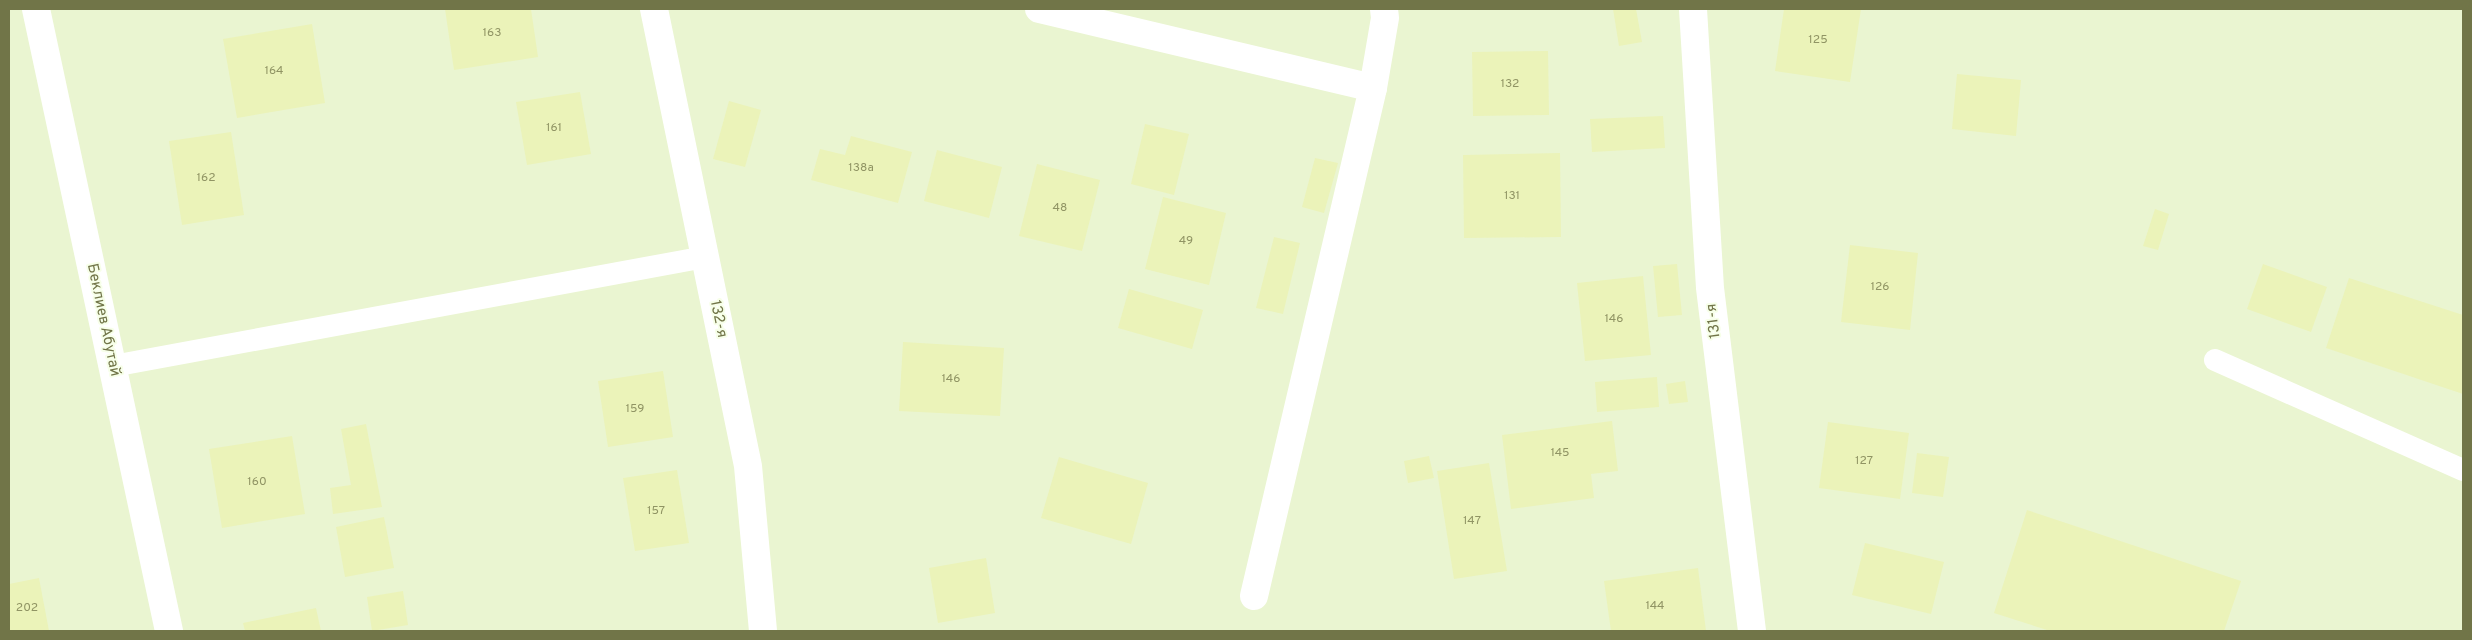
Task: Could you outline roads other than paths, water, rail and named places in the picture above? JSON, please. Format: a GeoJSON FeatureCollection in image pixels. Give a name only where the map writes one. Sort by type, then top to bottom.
{"type":"FeatureCollection","features":[{"type":"Feature","properties":{"kind":"street","name":"Беклиев Абутай"},"geometry":{"type":"LineString","coordinates":[[36,9],[169,631]]}},
{"type":"Feature","properties":{"kind":"street","name":"132-я"},"geometry":{"type":"LineString","coordinates":[[654,9],[748,466],[763,631]]}},
{"type":"Feature","properties":{"kind":"street"},"geometry":{"type":"LineString","coordinates":[[1039,9],[1373,88]]}},
{"type":"Feature","properties":{"kind":"street"},"geometry":{"type":"LineString","coordinates":[[1254,596],[1373,88],[1385,18],[1384,9]]}},
{"type":"Feature","properties":{"kind":"street","name":"131-я"},"geometry":{"type":"LineString","coordinates":[[1693,9],[1710,288],[1752,631]]}},
{"type":"Feature","properties":{"kind":"lane"},"geometry":{"type":"LineString","coordinates":[[113,366],[705,256]]}},
{"type":"Feature","properties":{"kind":"lane"},"geometry":{"type":"LineString","coordinates":[[2214,360],[2463,470]]}}]}
